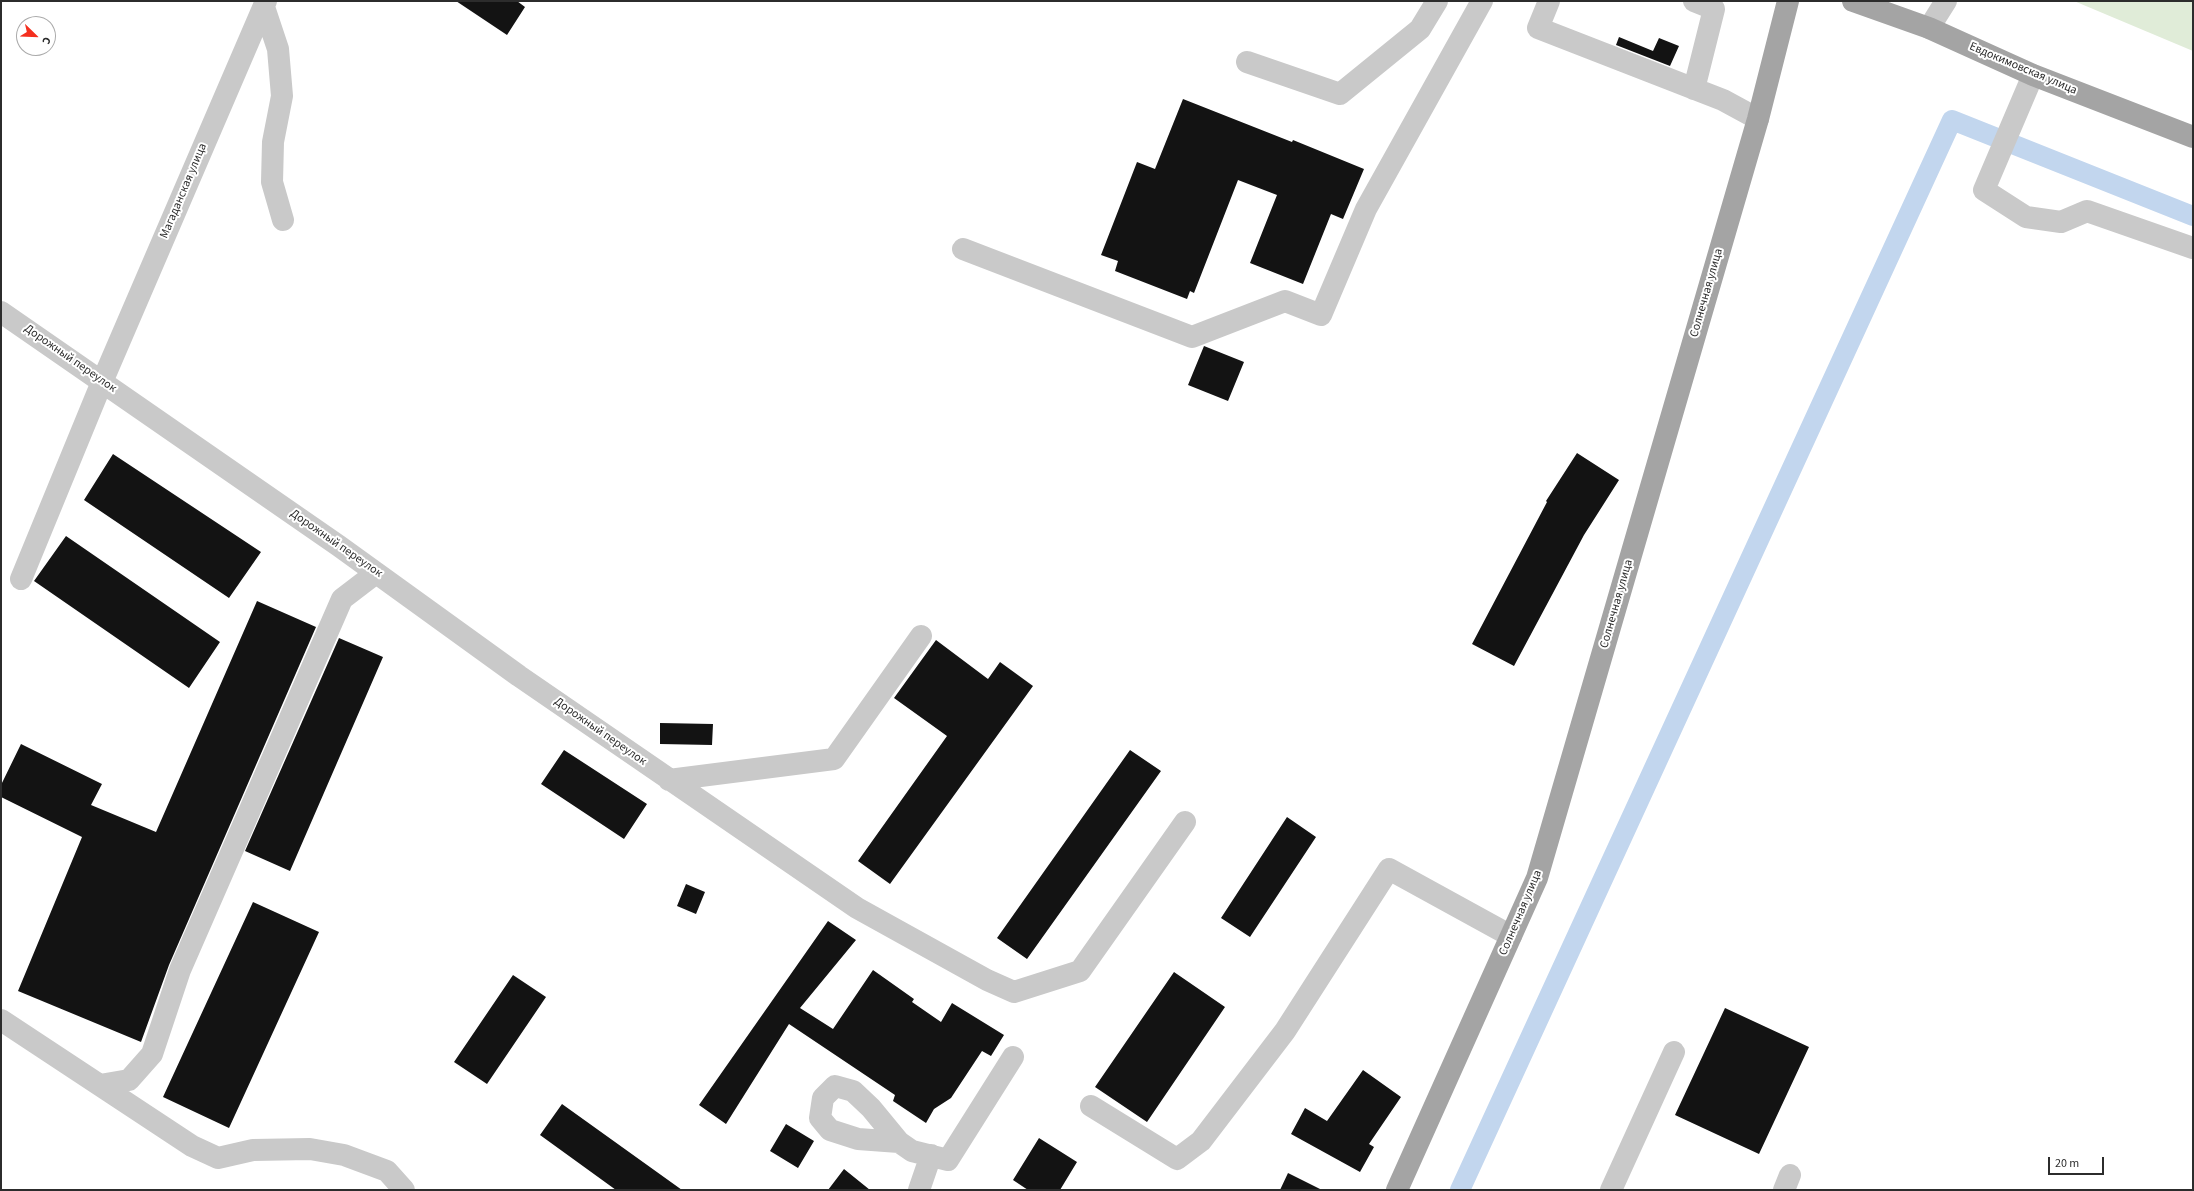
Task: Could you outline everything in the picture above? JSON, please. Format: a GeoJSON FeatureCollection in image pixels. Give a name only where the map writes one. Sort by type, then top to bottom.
{"type":"FeatureCollection","features":[{"type":"Feature","properties":{"kind":"main road","name":"Солнечная улица"},"geometry":{"type":"LineString","coordinates":[[1397,1190],[1537,878],[1758,119],[1788,1]]}},
{"type":"Feature","properties":{"kind":"main road","name":"Евдокимовская улица"},"geometry":{"type":"LineString","coordinates":[[1853,1],[1930,28],[2032,75],[2193,137]]}},
{"type":"Feature","properties":{"kind":"street"},"geometry":{"type":"LineString","coordinates":[[1248,62],[1340,94],[1420,29],[1437,1]]}},
{"type":"Feature","properties":{"kind":"street"},"geometry":{"type":"LineString","coordinates":[[963,249],[1192,337],[1285,301],[1321,315],[1366,209],[1482,1]]}},
{"type":"Feature","properties":{"kind":"street"},"geometry":{"type":"LineString","coordinates":[[1549,1],[1538,28],[1723,100],[1758,119]]}},
{"type":"Feature","properties":{"kind":"street"},"geometry":{"type":"LineString","coordinates":[[1694,1],[1714,9],[1694,89]]}},
{"type":"Feature","properties":{"kind":"street"},"geometry":{"type":"LineString","coordinates":[[1930,28],[1946,1]]}},
{"type":"Feature","properties":{"kind":"street"},"geometry":{"type":"LineString","coordinates":[[265,4],[278,49],[282,96],[273,142],[272,182],[283,220]]}},
{"type":"Feature","properties":{"kind":"street","name":"Магаданская улица"},"geometry":{"type":"LineString","coordinates":[[21,579],[102,382],[265,4]]}},
{"type":"Feature","properties":{"kind":"street"},"geometry":{"type":"LineString","coordinates":[[2032,75],[1984,190],[2026,217],[2061,222],[2087,211],[2193,248]]}},
{"type":"Feature","properties":{"kind":"street","name":"Дорожный переулок"},"geometry":{"type":"LineString","coordinates":[[1,312],[376,572],[519,676],[857,908],[987,980],[1014,992],[1080,971],[1185,822]]}},
{"type":"Feature","properties":{"kind":"street"},"geometry":{"type":"LineString","coordinates":[[100,1085],[129,1080],[152,1054],[180,970],[342,598],[376,572]]}},
{"type":"Feature","properties":{"kind":"street"},"geometry":{"type":"LineString","coordinates":[[669,780],[834,759],[921,636]]}},
{"type":"Feature","properties":{"kind":"street"},"geometry":{"type":"LineString","coordinates":[[1091,1106],[1177,1159],[1201,1141],[1284,1031],[1389,869],[1512,936]]}},
{"type":"Feature","properties":{"kind":"street"},"geometry":{"type":"LineString","coordinates":[[1,1020],[192,1146],[218,1158],[253,1150],[310,1149],[344,1154],[387,1171],[404,1190]]}},
{"type":"Feature","properties":{"kind":"street"},"geometry":{"type":"LineString","coordinates":[[1611,1190],[1674,1052]]}},
{"type":"Feature","properties":{"kind":"street"},"geometry":{"type":"LineString","coordinates":[[899,1142],[912,1151],[948,1160],[1013,1057]]}},
{"type":"Feature","properties":{"kind":"street"},"geometry":{"type":"LineString","coordinates":[[919,1190],[931,1156]]}},
{"type":"Feature","properties":{"kind":"green space"},"geometry":{"type":"Polygon","coordinates":[[[2074,1],[2193,1],[2193,51],[2074,1]]]}},
{"type":"Feature","properties":{"kind":"building"},"geometry":{"type":"Polygon","coordinates":[[[456,1],[517,1],[525,7],[507,35],[456,1]]]}},
{"type":"Feature","properties":{"kind":"building"},"geometry":{"type":"Polygon","coordinates":[[[1619,37],[1653,51],[1659,38],[1679,46],[1670,66],[1616,45],[1619,37]]]}},
{"type":"Feature","properties":{"kind":"building"},"geometry":{"type":"Polygon","coordinates":[[[1183,99],[1292,142],[1293,140],[1364,169],[1343,219],[1331,214],[1303,284],[1250,263],[1277,195],[1238,180],[1194,293],[1190,291],[1187,299],[1115,271],[1118,261],[1101,255],[1137,162],[1155,169],[1183,99]]]}},
{"type":"Feature","properties":{"kind":"building"},"geometry":{"type":"Polygon","coordinates":[[[1204,346],[1244,362],[1228,401],[1188,385],[1204,346]]]}},
{"type":"Feature","properties":{"kind":"building"},"geometry":{"type":"Polygon","coordinates":[[[1577,453],[1619,480],[1584,535],[1514,666],[1472,644],[1547,502],[1546,501],[1577,453]]]}},
{"type":"Feature","properties":{"kind":"building"},"geometry":{"type":"Polygon","coordinates":[[[113,454],[261,552],[229,598],[84,500],[113,454]]]}},
{"type":"Feature","properties":{"kind":"building"},"geometry":{"type":"Polygon","coordinates":[[[66,536],[220,642],[189,688],[34,581],[66,536]]]}},
{"type":"Feature","properties":{"kind":"building"},"geometry":{"type":"Polygon","coordinates":[[[257,601],[316,627],[169,965],[141,1042],[18,991],[82,837],[1,797],[1,785],[21,744],[102,784],[91,805],[156,832],[257,601]]]}},
{"type":"Feature","properties":{"kind":"building"},"geometry":{"type":"Polygon","coordinates":[[[339,638],[383,657],[290,871],[245,851],[339,638]]]}},
{"type":"Feature","properties":{"kind":"building"},"geometry":{"type":"Polygon","coordinates":[[[936,640],[988,679],[1000,662],[1033,686],[890,884],[858,861],[947,736],[894,698],[936,640]]]}},
{"type":"Feature","properties":{"kind":"building"},"geometry":{"type":"Polygon","coordinates":[[[660,723],[713,724],[712,745],[660,744],[660,723]]]}},
{"type":"Feature","properties":{"kind":"building"},"geometry":{"type":"Polygon","coordinates":[[[564,750],[647,804],[624,839],[541,784],[564,750]]]}},
{"type":"Feature","properties":{"kind":"building"},"geometry":{"type":"Polygon","coordinates":[[[1130,750],[1161,771],[1027,959],[997,938],[1130,750]]]}},
{"type":"Feature","properties":{"kind":"building"},"geometry":{"type":"Polygon","coordinates":[[[1287,817],[1316,837],[1250,937],[1221,918],[1287,817]]]}},
{"type":"Feature","properties":{"kind":"building"},"geometry":{"type":"Polygon","coordinates":[[[686,884],[705,892],[696,914],[677,906],[686,884]]]}},
{"type":"Feature","properties":{"kind":"building"},"geometry":{"type":"Polygon","coordinates":[[[253,902],[319,932],[229,1128],[163,1097],[253,902]]]}},
{"type":"Feature","properties":{"kind":"building"},"geometry":{"type":"Polygon","coordinates":[[[828,921],[856,940],[800,1008],[833,1029],[873,970],[914,999],[912,1002],[941,1022],[952,1003],[1004,1035],[991,1056],[982,1051],[951,1098],[934,1109],[926,1123],[893,1101],[895,1095],[789,1024],[726,1124],[699,1105],[828,921]]]}},
{"type":"Feature","properties":{"kind":"building"},"geometry":{"type":"Polygon","coordinates":[[[1174,972],[1225,1007],[1147,1122],[1095,1087],[1174,972]]]}},
{"type":"Feature","properties":{"kind":"building"},"geometry":{"type":"Polygon","coordinates":[[[513,975],[546,997],[487,1084],[454,1062],[513,975]]]}},
{"type":"Feature","properties":{"kind":"building"},"geometry":{"type":"Polygon","coordinates":[[[1725,1008],[1809,1047],[1759,1154],[1675,1115],[1725,1008]]]}},
{"type":"Feature","properties":{"kind":"building"},"geometry":{"type":"Polygon","coordinates":[[[1363,1070],[1401,1097],[1369,1144],[1374,1147],[1360,1172],[1291,1134],[1305,1108],[1327,1121],[1363,1070]]]}},
{"type":"Feature","properties":{"kind":"building"},"geometry":{"type":"Polygon","coordinates":[[[562,1104],[682,1190],[616,1190],[540,1135],[562,1104]]]}},
{"type":"Feature","properties":{"kind":"building"},"geometry":{"type":"Polygon","coordinates":[[[786,1124],[814,1141],[798,1168],[770,1151],[786,1124]]]}},
{"type":"Feature","properties":{"kind":"building"},"geometry":{"type":"Polygon","coordinates":[[[1039,1138],[1077,1162],[1060,1190],[1028,1190],[1013,1180],[1039,1138]]]}},
{"type":"Feature","properties":{"kind":"building"},"geometry":{"type":"Polygon","coordinates":[[[844,1169],[870,1190],[828,1190],[844,1169]]]}},
{"type":"Feature","properties":{"kind":"building"},"geometry":{"type":"Polygon","coordinates":[[[1288,1173],[1322,1190],[1280,1190],[1288,1173]]]}},
{"type":"Feature","properties":{"kind":"waterway"},"geometry":{"type":"LineString","coordinates":[[1460,1190],[1952,120],[2193,216]]}}]}
